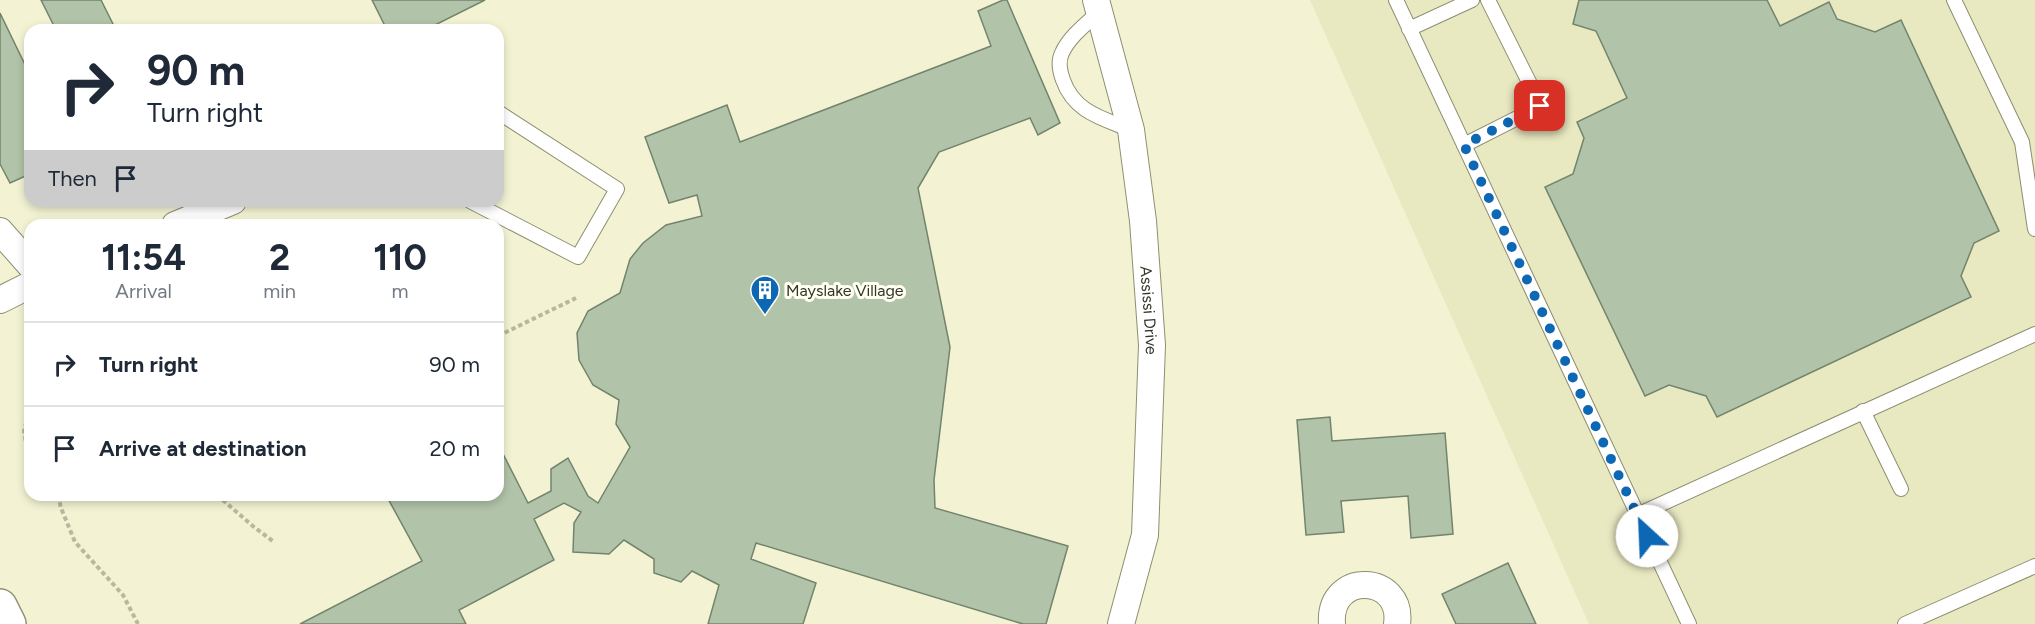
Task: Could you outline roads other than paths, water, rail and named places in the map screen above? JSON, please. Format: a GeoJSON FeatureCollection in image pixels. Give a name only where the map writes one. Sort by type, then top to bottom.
{"type":"FeatureCollection","features":[{"type":"Feature","properties":{"kind":"street","name":"Assissi Drive"},"geometry":{"type":"LineString","coordinates":[[1097,6],[1131,130],[1143,221],[1152,345],[1145,535],[1122,624]]}},
{"type":"Feature","properties":{"kind":"street"},"geometry":{"type":"LineString","coordinates":[[190,219],[218,207]]}},
{"type":"Feature","properties":{"kind":"street"},"geometry":{"type":"LineString","coordinates":[[0,231],[24,258]]}},
{"type":"Feature","properties":{"kind":"street"},"geometry":{"type":"LineString","coordinates":[[0,300],[24,288]]}},
{"type":"Feature","properties":{"kind":"street"},"geometry":{"type":"LineString","coordinates":[[1332,624],[1333,606],[1340,595],[1352,586],[1370,584],[1384,590],[1394,603],[1397,624]]}},
{"type":"Feature","properties":{"kind":"street"},"geometry":{"type":"LineString","coordinates":[[0,606],[9,624]]}},
{"type":"Feature","properties":{"kind":"lane"},"geometry":{"type":"LineString","coordinates":[[1396,0],[1689,624]]}},
{"type":"Feature","properties":{"kind":"lane"},"geometry":{"type":"LineString","coordinates":[[1409,29],[1472,0]]}},
{"type":"Feature","properties":{"kind":"lane"},"geometry":{"type":"LineString","coordinates":[[1464,145],[1540,106],[1488,0]]}},
{"type":"Feature","properties":{"kind":"lane"},"geometry":{"type":"LineString","coordinates":[[1954,0],[2022,141],[2035,230]]}},
{"type":"Feature","properties":{"kind":"lane"},"geometry":{"type":"LineString","coordinates":[[1097,6],[1061,53],[1060,69],[1071,98],[1079,106],[1100,118],[1131,130]]}},
{"type":"Feature","properties":{"kind":"lane"},"geometry":{"type":"LineString","coordinates":[[482,207],[578,257],[617,189],[504,116]]}},
{"type":"Feature","properties":{"kind":"lane"},"geometry":{"type":"LineString","coordinates":[[1637,515],[2035,334]]}},
{"type":"Feature","properties":{"kind":"lane"},"geometry":{"type":"LineString","coordinates":[[1863,411],[1901,489]]}},
{"type":"Feature","properties":{"kind":"lane"},"geometry":{"type":"LineString","coordinates":[[1905,624],[2035,566]]}},
{"type":"Feature","properties":{"kind":"place","name":"Mayslake Village"},"geometry":{"type":"Point","coordinates":[765,316]}}]}
